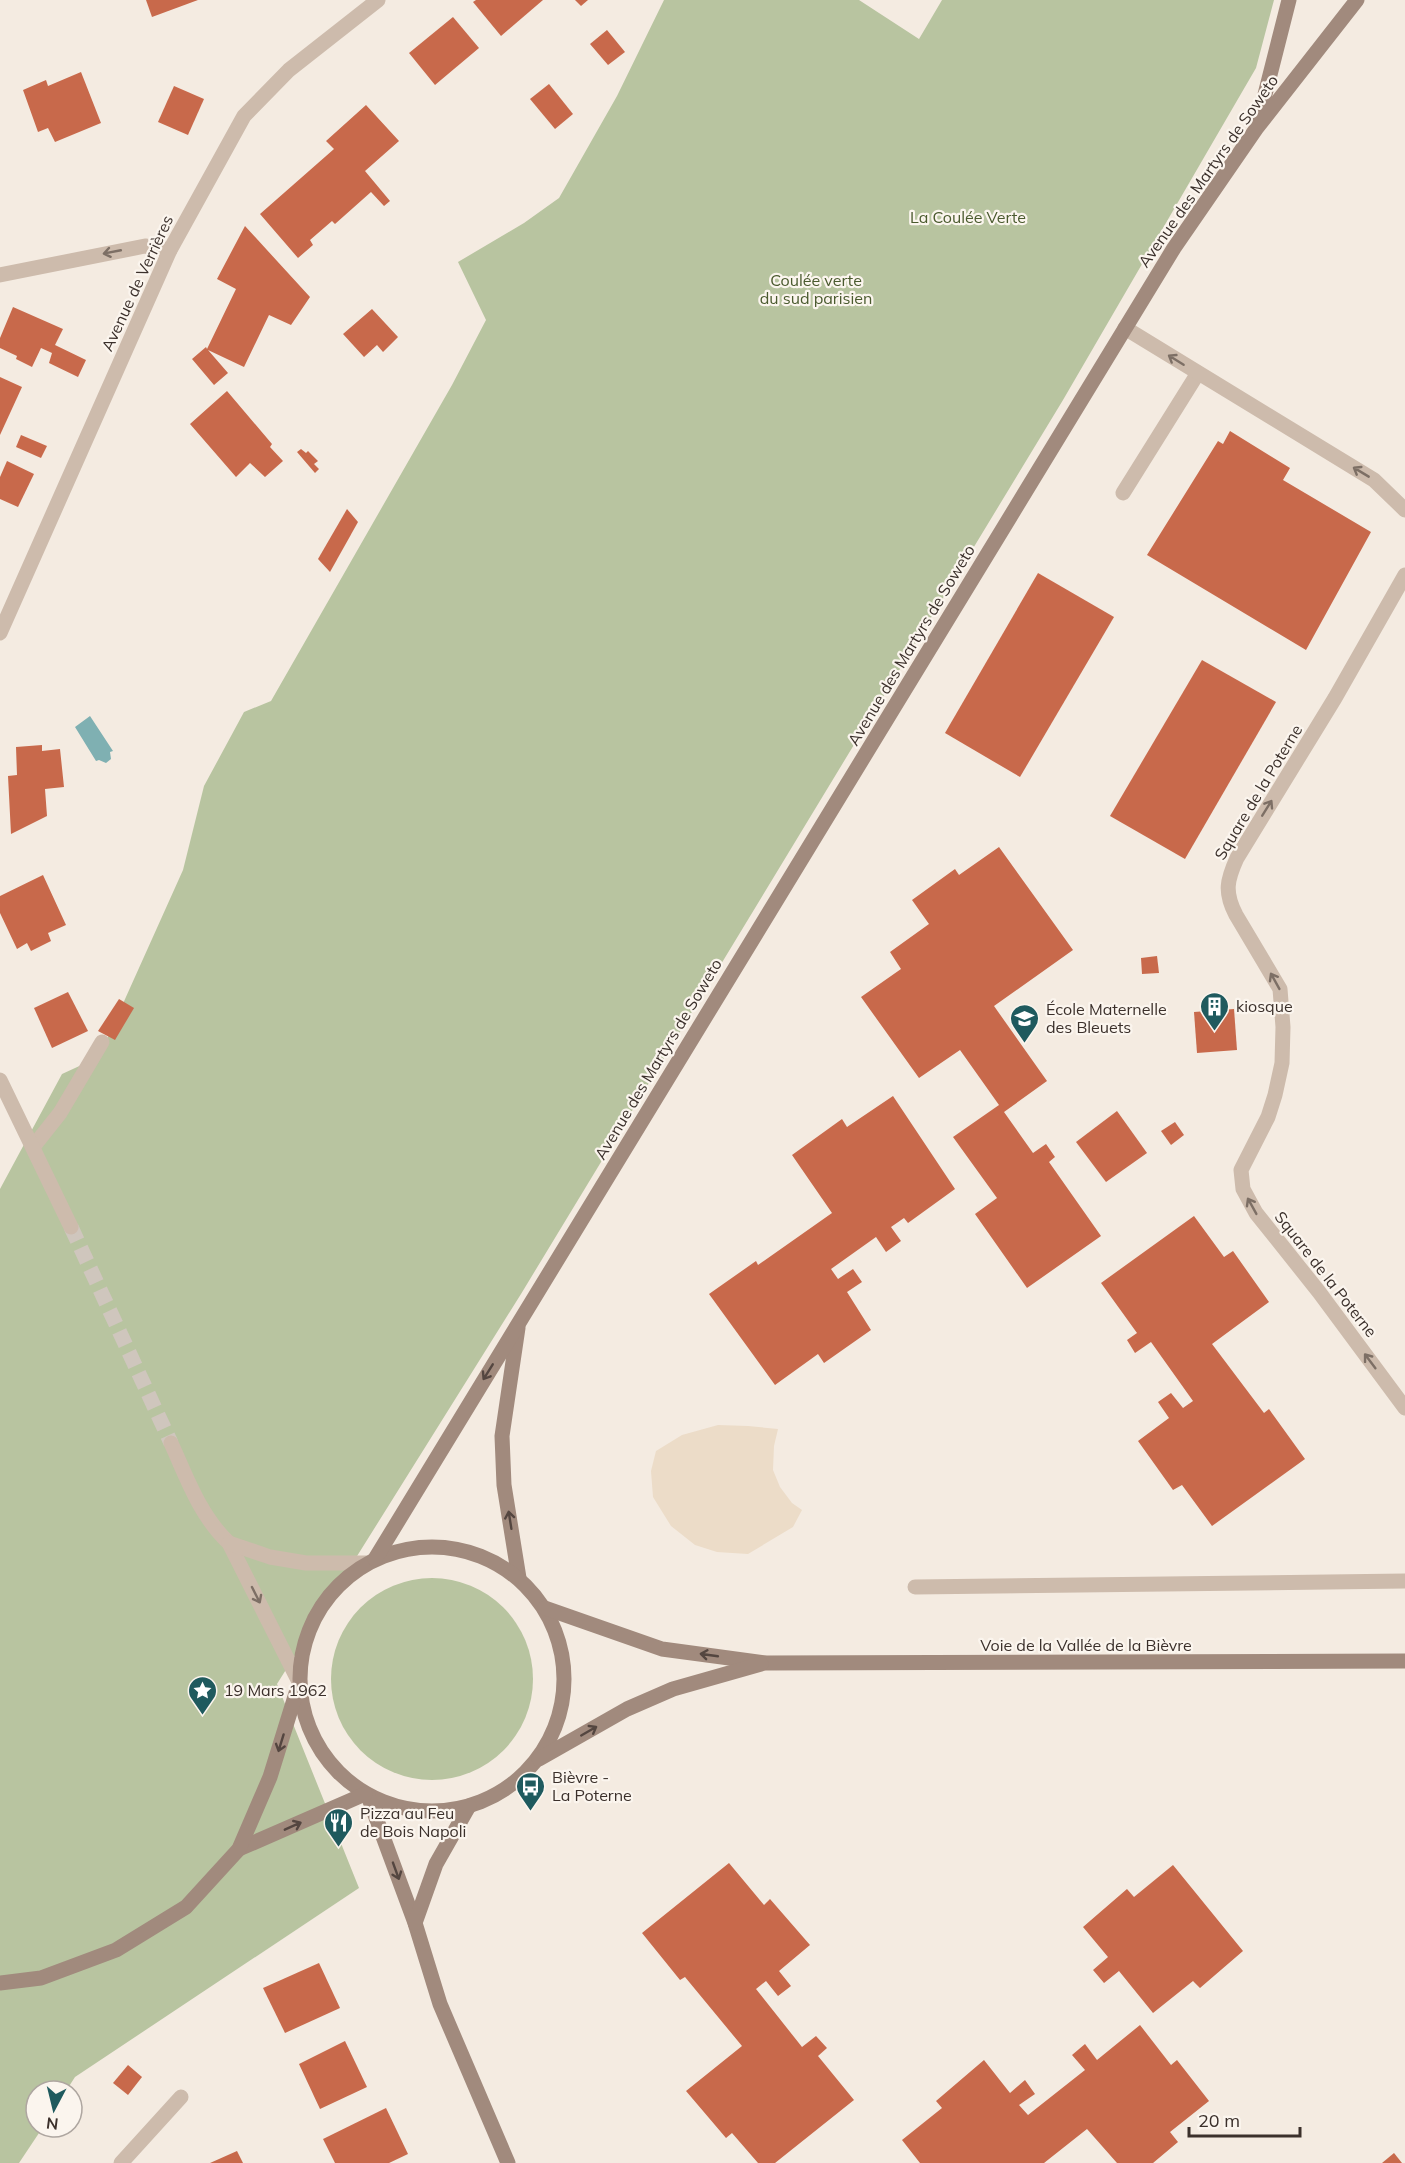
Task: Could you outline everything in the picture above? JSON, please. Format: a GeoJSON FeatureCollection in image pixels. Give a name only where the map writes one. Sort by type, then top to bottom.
{"type":"FeatureCollection","features":[{"type":"Feature","properties":{"kind":"main road"},"geometry":{"type":"LineString","coordinates":[[1256,129],[1288,0]]}},
{"type":"Feature","properties":{"kind":"main road","name":"Avenue des Martyrs de Soweto"},"geometry":{"type":"LineString","coordinates":[[371,1561],[1174,248],[1256,129],[1356,0]]}},
{"type":"Feature","properties":{"kind":"main road","name":"Avenue des Martyrs de Soweto"},"geometry":{"type":"LineString","coordinates":[[518,1323],[502,1436],[504,1485],[519,1578]]}},
{"type":"Feature","properties":{"kind":"main road"},"geometry":{"type":"LineString","coordinates":[[0,1983],[41,1978],[116,1950],[186,1907],[239,1849],[270,1777],[298,1683],[306,1633],[330,1592],[371,1561],[424,1546],[475,1553],[519,1578],[545,1608],[561,1645],[565,1685],[557,1725],[538,1760],[510,1787],[469,1806],[421,1812],[367,1795],[338,1774],[318,1749],[304,1719],[298,1683]]}},
{"type":"Feature","properties":{"kind":"main road","name":"Voie de la Vallée de la Bièvre"},"geometry":{"type":"LineString","coordinates":[[545,1608],[662,1649],[766,1663],[1405,1661]]}},
{"type":"Feature","properties":{"kind":"main road","name":"Voie de la Vallée de la Bièvre"},"geometry":{"type":"LineString","coordinates":[[538,1760],[627,1709],[673,1689],[766,1663]]}},
{"type":"Feature","properties":{"kind":"main road"},"geometry":{"type":"LineString","coordinates":[[239,1849],[367,1795]]}},
{"type":"Feature","properties":{"kind":"main road"},"geometry":{"type":"LineString","coordinates":[[367,1795],[415,1923],[440,2004],[508,2163]]}},
{"type":"Feature","properties":{"kind":"main road"},"geometry":{"type":"LineString","coordinates":[[415,1923],[436,1864],[469,1806]]}},
{"type":"Feature","properties":{"kind":"street","name":"Avenue de Verrières"},"geometry":{"type":"LineString","coordinates":[[0,633],[170,250],[244,116],[289,70],[378,0]]}},
{"type":"Feature","properties":{"kind":"street"},"geometry":{"type":"LineString","coordinates":[[0,274],[144,246],[170,250]]}},
{"type":"Feature","properties":{"kind":"street"},"geometry":{"type":"LineString","coordinates":[[1125,328],[1374,480],[1405,510]]}},
{"type":"Feature","properties":{"kind":"street"},"geometry":{"type":"LineString","coordinates":[[1123,493],[1198,373]]}},
{"type":"Feature","properties":{"kind":"street","name":"Square de la Poterne"},"geometry":{"type":"LineString","coordinates":[[1405,575],[1335,698],[1237,858],[1227,887],[1233,909],[1280,989],[1283,1028],[1282,1063],[1275,1095],[1268,1117],[1241,1170],[1243,1189],[1256,1213],[1319,1292],[1405,1408]]}},
{"type":"Feature","properties":{"kind":"street"},"geometry":{"type":"LineString","coordinates":[[33,1147],[60,1113],[102,1042]]}},
{"type":"Feature","properties":{"kind":"street"},"geometry":{"type":"LineString","coordinates":[[0,1080],[72,1227]]}},
{"type":"Feature","properties":{"kind":"street"},"geometry":{"type":"LineString","coordinates":[[171,1443],[196,1499],[229,1543],[298,1683]]}},
{"type":"Feature","properties":{"kind":"street"},"geometry":{"type":"LineString","coordinates":[[229,1543],[270,1557],[306,1563],[371,1561]]}},
{"type":"Feature","properties":{"kind":"street"},"geometry":{"type":"LineString","coordinates":[[915,1587],[1405,1581]]}},
{"type":"Feature","properties":{"kind":"street"},"geometry":{"type":"LineString","coordinates":[[121,2163],[181,2097]]}},
{"type":"Feature","properties":{"kind":"green space","name":"Coulée verte du sud parisien"},"geometry":{"type":"Polygon","coordinates":[[[664,0],[859,0],[919,39],[942,0],[1274,0],[1256,68],[1063,400],[521,1294],[277,1684],[359,1888],[74,2079],[24,2079],[24,2139],[35,2139],[19,2163],[0,2163],[0,1189],[62,1074],[99,1057],[183,870],[204,786],[244,712],[271,701],[452,385],[486,320],[458,262],[524,223],[559,198],[617,96],[664,0]]]}},
{"type":"Feature","properties":{"kind":"green space"},"geometry":{"type":"Polygon","coordinates":[[[432,1578],[452,1580],[479,1590],[496,1601],[510,1615],[525,1641],[531,1659],[533,1679],[531,1699],[521,1726],[510,1743],[496,1757],[470,1772],[452,1778],[432,1780],[412,1778],[385,1768],[368,1757],[354,1743],[339,1717],[333,1699],[331,1679],[333,1659],[343,1632],[354,1615],[368,1601],[394,1586],[412,1580],[432,1578]]]}},
{"type":"Feature","properties":{"kind":"shaded area"},"geometry":{"type":"Polygon","coordinates":[[[718,1425],[778,1429],[774,1446],[773,1470],[780,1487],[792,1503],[802,1510],[793,1527],[748,1554],[717,1552],[695,1545],[671,1526],[653,1497],[651,1471],[656,1451],[682,1435],[718,1425]]]}},
{"type":"Feature","properties":{"kind":"water"},"geometry":{"type":"Polygon","coordinates":[[[90,716],[113,751],[110,752],[111,759],[106,763],[96,761],[75,727],[90,716]]]}},
{"type":"Feature","properties":{"kind":"building"},"geometry":{"type":"Polygon","coordinates":[[[146,0],[198,0],[152,17],[146,0]]]}},
{"type":"Feature","properties":{"kind":"building"},"geometry":{"type":"Polygon","coordinates":[[[476,0],[543,0],[501,36],[473,2],[476,0]]]}},
{"type":"Feature","properties":{"kind":"building"},"geometry":{"type":"Polygon","coordinates":[[[575,0],[588,0],[581,6],[575,0]]]}},
{"type":"Feature","properties":{"kind":"building"},"geometry":{"type":"Polygon","coordinates":[[[453,17],[479,48],[435,85],[409,53],[453,17]]]}},
{"type":"Feature","properties":{"kind":"building"},"geometry":{"type":"Polygon","coordinates":[[[607,30],[625,52],[608,65],[590,44],[607,30]]]}},
{"type":"Feature","properties":{"kind":"building"},"geometry":{"type":"Polygon","coordinates":[[[81,72],[101,123],[55,142],[48,128],[38,132],[23,90],[46,80],[48,86],[81,72]]]}},
{"type":"Feature","properties":{"kind":"building"},"geometry":{"type":"Polygon","coordinates":[[[549,84],[573,114],[555,129],[530,99],[549,84]]]}},
{"type":"Feature","properties":{"kind":"building"},"geometry":{"type":"Polygon","coordinates":[[[174,86],[204,99],[188,135],[158,122],[174,86]]]}},
{"type":"Feature","properties":{"kind":"building"},"geometry":{"type":"Polygon","coordinates":[[[366,105],[399,141],[365,171],[390,201],[384,206],[371,192],[335,224],[332,221],[310,240],[313,245],[298,258],[260,214],[334,149],[326,141],[366,105]]]}},
{"type":"Feature","properties":{"kind":"building"},"geometry":{"type":"Polygon","coordinates":[[[245,226],[310,297],[291,325],[269,315],[244,367],[208,350],[228,373],[214,385],[192,359],[206,347],[207,349],[236,289],[217,279],[245,226]]]}},
{"type":"Feature","properties":{"kind":"building"},"geometry":{"type":"Polygon","coordinates":[[[13,307],[63,329],[55,345],[86,360],[78,377],[49,363],[52,353],[41,348],[32,367],[16,359],[17,356],[0,348],[0,338],[13,307]]]}},
{"type":"Feature","properties":{"kind":"building"},"geometry":{"type":"Polygon","coordinates":[[[372,309],[398,337],[383,352],[377,345],[364,357],[343,334],[372,309]]]}},
{"type":"Feature","properties":{"kind":"building"},"geometry":{"type":"Polygon","coordinates":[[[0,377],[22,387],[0,435],[0,377]]]}},
{"type":"Feature","properties":{"kind":"building"},"geometry":{"type":"Polygon","coordinates":[[[227,391],[272,444],[270,447],[283,461],[265,477],[250,463],[236,477],[190,424],[227,391]]]}},
{"type":"Feature","properties":{"kind":"building"},"geometry":{"type":"Polygon","coordinates":[[[1230,431],[1290,468],[1283,480],[1371,532],[1306,650],[1147,555],[1218,441],[1223,444],[1230,431]]]}},
{"type":"Feature","properties":{"kind":"building"},"geometry":{"type":"Polygon","coordinates":[[[21,435],[47,446],[41,458],[16,447],[21,435]]]}},
{"type":"Feature","properties":{"kind":"building"},"geometry":{"type":"Polygon","coordinates":[[[301,449],[306,453],[308,451],[318,461],[314,464],[319,469],[315,473],[297,452],[301,449]]]}},
{"type":"Feature","properties":{"kind":"building"},"geometry":{"type":"Polygon","coordinates":[[[7,461],[34,474],[18,507],[0,499],[0,477],[7,461]]]}},
{"type":"Feature","properties":{"kind":"building"},"geometry":{"type":"Polygon","coordinates":[[[347,509],[358,522],[330,572],[318,559],[347,509]]]}},
{"type":"Feature","properties":{"kind":"building"},"geometry":{"type":"Polygon","coordinates":[[[1038,573],[1114,617],[1020,777],[945,733],[1038,573]]]}},
{"type":"Feature","properties":{"kind":"building"},"geometry":{"type":"Polygon","coordinates":[[[1202,660],[1276,702],[1185,859],[1110,816],[1202,660]]]}},
{"type":"Feature","properties":{"kind":"building"},"geometry":{"type":"Polygon","coordinates":[[[42,745],[42,751],[60,749],[64,787],[45,789],[47,816],[11,834],[8,776],[17,775],[16,747],[42,745]]]}},
{"type":"Feature","properties":{"kind":"building"},"geometry":{"type":"Polygon","coordinates":[[[999,847],[1073,950],[994,1006],[1047,1081],[1004,1112],[1033,1153],[1046,1144],[1055,1157],[1049,1162],[1101,1236],[1027,1288],[975,1214],[997,1198],[953,1137],[999,1105],[960,1050],[919,1078],[861,997],[901,969],[890,952],[929,924],[912,900],[955,869],[959,875],[999,847]]]}},
{"type":"Feature","properties":{"kind":"building"},"geometry":{"type":"Polygon","coordinates":[[[43,875],[66,925],[48,933],[51,941],[31,951],[27,943],[17,949],[0,913],[0,896],[43,875]]]}},
{"type":"Feature","properties":{"kind":"building"},"geometry":{"type":"Polygon","coordinates":[[[1157,956],[1159,973],[1142,974],[1141,958],[1157,956]]]}},
{"type":"Feature","properties":{"kind":"building"},"geometry":{"type":"Polygon","coordinates":[[[68,992],[88,1031],[52,1048],[34,1008],[68,992]]]}},
{"type":"Feature","properties":{"kind":"building"},"geometry":{"type":"Polygon","coordinates":[[[119,999],[134,1008],[115,1040],[98,1031],[119,999]]]}},
{"type":"Feature","properties":{"kind":"building","name":"kiosque"},"geometry":{"type":"Polygon","coordinates":[[[1234,1009],[1237,1050],[1197,1053],[1194,1012],[1234,1009]]]}},
{"type":"Feature","properties":{"kind":"building"},"geometry":{"type":"Polygon","coordinates":[[[893,1096],[955,1189],[908,1223],[904,1218],[891,1227],[901,1241],[886,1252],[876,1237],[831,1269],[838,1279],[853,1269],[862,1282],[847,1292],[871,1330],[824,1363],[818,1354],[775,1385],[709,1294],[756,1261],[758,1265],[832,1213],[792,1155],[842,1119],[847,1127],[893,1096]]]}},
{"type":"Feature","properties":{"kind":"building"},"geometry":{"type":"Polygon","coordinates":[[[1117,1111],[1147,1153],[1106,1182],[1076,1142],[1117,1111]]]}},
{"type":"Feature","properties":{"kind":"building"},"geometry":{"type":"Polygon","coordinates":[[[1175,1122],[1184,1135],[1171,1145],[1161,1131],[1175,1122]]]}},
{"type":"Feature","properties":{"kind":"building"},"geometry":{"type":"Polygon","coordinates":[[[1194,1216],[1224,1257],[1233,1251],[1269,1302],[1212,1344],[1264,1413],[1269,1409],[1305,1459],[1212,1526],[1182,1485],[1173,1490],[1138,1441],[1169,1418],[1158,1402],[1171,1393],[1183,1408],[1193,1401],[1151,1342],[1135,1353],[1127,1340],[1137,1333],[1101,1283],[1194,1216]]]}},
{"type":"Feature","properties":{"kind":"building"},"geometry":{"type":"Polygon","coordinates":[[[729,1863],[764,1905],[770,1899],[810,1945],[779,1971],[791,1986],[778,1996],[766,1981],[756,1989],[802,2047],[816,2036],[827,2048],[818,2056],[854,2100],[775,2163],[758,2163],[732,2133],[726,2138],[686,2091],[742,2046],[685,1977],[680,1980],[642,1933],[729,1863]]]}},
{"type":"Feature","properties":{"kind":"building"},"geometry":{"type":"Polygon","coordinates":[[[1173,1865],[1243,1951],[1200,1988],[1193,1981],[1153,2013],[1119,1971],[1104,1983],[1093,1970],[1108,1957],[1083,1927],[1127,1889],[1134,1897],[1173,1865]]]}},
{"type":"Feature","properties":{"kind":"building"},"geometry":{"type":"Polygon","coordinates":[[[319,1963],[340,2008],[285,2033],[263,1988],[319,1963]]]}},
{"type":"Feature","properties":{"kind":"building"},"geometry":{"type":"Polygon","coordinates":[[[1140,2025],[1171,2065],[1177,2060],[1209,2101],[1170,2132],[1178,2142],[1153,2163],[1117,2163],[1087,2129],[1044,2163],[920,2163],[902,2140],[942,2108],[936,2101],[984,2060],[1010,2093],[1025,2080],[1035,2094],[1019,2105],[1028,2115],[1085,2070],[1072,2055],[1085,2044],[1097,2060],[1140,2025]]]}},
{"type":"Feature","properties":{"kind":"building"},"geometry":{"type":"Polygon","coordinates":[[[345,2041],[367,2087],[320,2109],[299,2064],[345,2041]]]}},
{"type":"Feature","properties":{"kind":"building"},"geometry":{"type":"Polygon","coordinates":[[[128,2065],[142,2077],[128,2095],[113,2083],[128,2065]]]}},
{"type":"Feature","properties":{"kind":"building"},"geometry":{"type":"Polygon","coordinates":[[[386,2108],[408,2154],[389,2163],[335,2163],[323,2139],[386,2108]]]}},
{"type":"Feature","properties":{"kind":"building"},"geometry":{"type":"Polygon","coordinates":[[[237,2151],[243,2163],[210,2163],[237,2151]]]}},
{"type":"Feature","properties":{"kind":"building"},"geometry":{"type":"Polygon","coordinates":[[[1394,2153],[1402,2163],[1382,2163],[1394,2153]]]}},
{"type":"Feature","properties":{"kind":"tunnel"},"geometry":{"type":"LineString","coordinates":[[71,1227],[171,1443]]}},
{"type":"Feature","properties":{"kind":"place","name":"kiosque"},"geometry":{"type":"Point","coordinates":[1215,1032]}},
{"type":"Feature","properties":{"kind":"place","name":"École Maternelle des Bleuets"},"geometry":{"type":"Point","coordinates":[1025,1044]}},
{"type":"Feature","properties":{"kind":"place","name":"19 Mars 1962"},"geometry":{"type":"Point","coordinates":[203,1716]}},
{"type":"Feature","properties":{"kind":"place","name":"Bièvre - La Poterne"},"geometry":{"type":"Point","coordinates":[531,1812]}},
{"type":"Feature","properties":{"kind":"place","name":"Pizza au Feu de Bois Napoli"},"geometry":{"type":"Point","coordinates":[339,1848]}},
{"type":"Feature","properties":{"kind":"park label","name":"La Coulée Verte"},"geometry":{"type":"Point","coordinates":[968,217]}}]}
